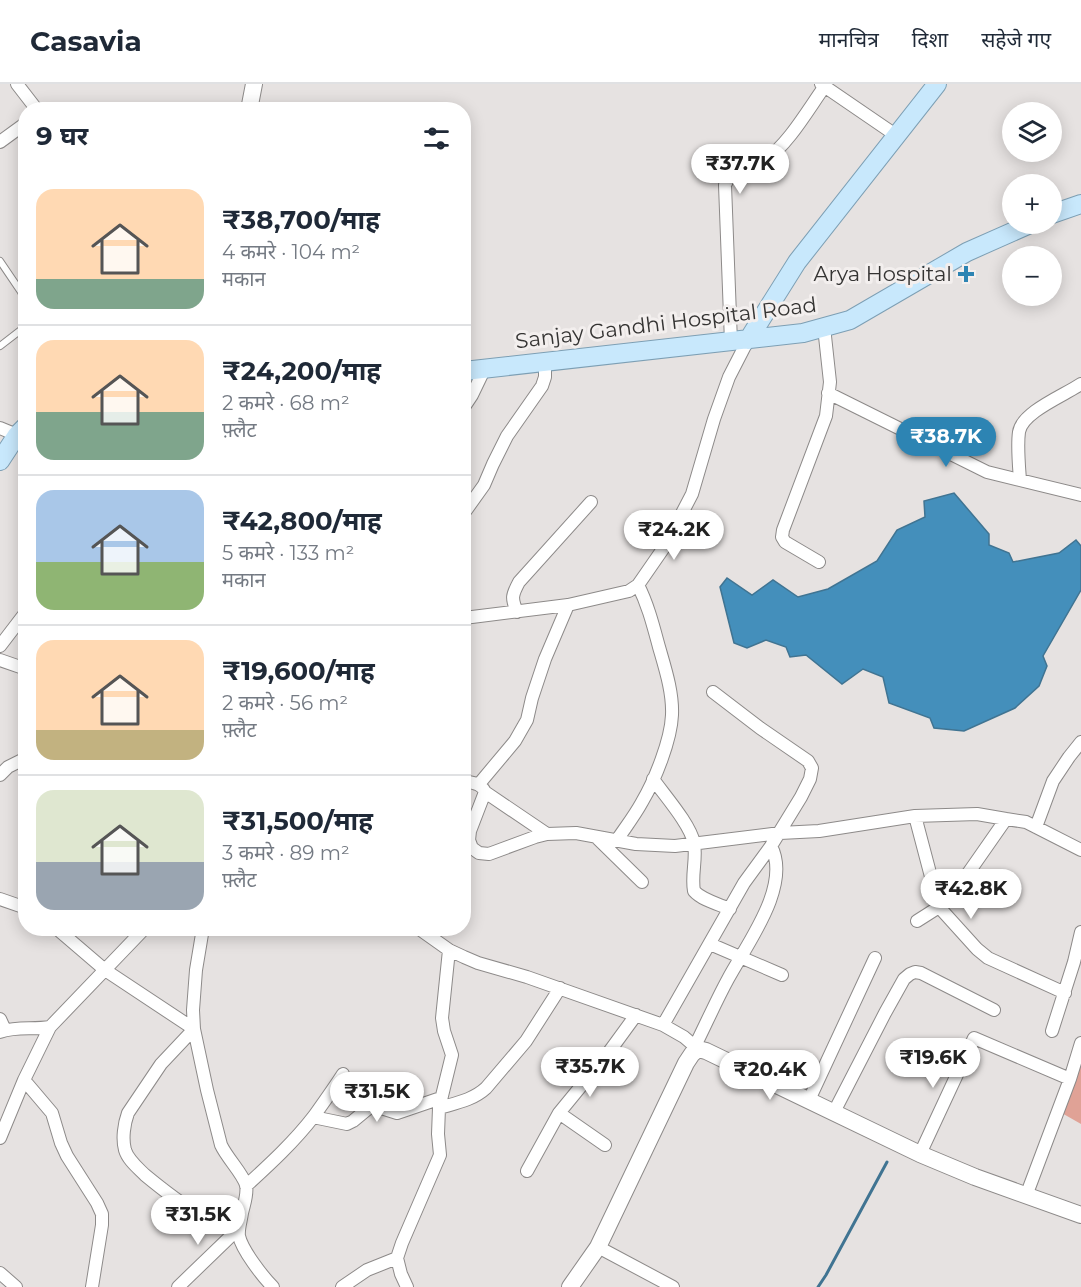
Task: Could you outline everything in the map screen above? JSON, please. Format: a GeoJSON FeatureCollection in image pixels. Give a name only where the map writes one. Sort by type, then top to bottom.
{"type":"FeatureCollection","features":[{"type":"Feature","properties":{"kind":"main road"},"geometry":{"type":"LineString","coordinates":[[251,102],[254,84]]}},
{"type":"Feature","properties":{"kind":"main road"},"geometry":{"type":"LineString","coordinates":[[739,341],[797,262],[937,84]]}},
{"type":"Feature","properties":{"kind":"main road"},"geometry":{"type":"LineString","coordinates":[[1062,211],[1081,204]]}},
{"type":"Feature","properties":{"kind":"main road","name":"Sanjay Gandhi Hospital Road"},"geometry":{"type":"LineString","coordinates":[[471,370],[803,333],[850,320],[967,252],[1008,234]]}},
{"type":"Feature","properties":{"kind":"main road"},"geometry":{"type":"LineString","coordinates":[[0,461],[14,430]]}},
{"type":"Feature","properties":{"kind":"main road"},"geometry":{"type":"LineString","coordinates":[[570,1287],[598,1247],[686,1063],[696,1048],[975,1178],[1081,1215]]}},
{"type":"Feature","properties":{"kind":"street"},"geometry":{"type":"LineString","coordinates":[[17,84],[31,102]]}},
{"type":"Feature","properties":{"kind":"street"},"geometry":{"type":"LineString","coordinates":[[471,617],[568,605],[629,591],[638,585],[665,546],[692,494],[739,341],[725,185],[729,177],[734,171],[763,161],[776,152],[823,85],[841,89],[897,136]]}},
{"type":"Feature","properties":{"kind":"street"},"geometry":{"type":"LineString","coordinates":[[0,142],[18,129]]}},
{"type":"Feature","properties":{"kind":"street"},"geometry":{"type":"LineString","coordinates":[[819,562],[785,542],[782,537],[826,416],[830,382],[824,327]]}},
{"type":"Feature","properties":{"kind":"street"},"geometry":{"type":"LineString","coordinates":[[471,503],[484,485],[507,436],[542,386],[545,377],[545,362]]}},
{"type":"Feature","properties":{"kind":"street"},"geometry":{"type":"LineString","coordinates":[[471,396],[485,368]]}},
{"type":"Feature","properties":{"kind":"street"},"geometry":{"type":"LineString","coordinates":[[1020,480],[1019,431],[1023,421],[1035,411],[1081,384]]}},
{"type":"Feature","properties":{"kind":"street"},"geometry":{"type":"LineString","coordinates":[[828,393],[987,472],[1081,495]]}},
{"type":"Feature","properties":{"kind":"street"},"geometry":{"type":"LineString","coordinates":[[517,612],[512,601],[513,593],[519,582],[591,502]]}},
{"type":"Feature","properties":{"kind":"street"},"geometry":{"type":"LineString","coordinates":[[617,840],[643,801],[653,779],[668,741],[672,714],[665,668],[647,604],[638,585]]}},
{"type":"Feature","properties":{"kind":"street"},"geometry":{"type":"LineString","coordinates":[[471,827],[482,788],[527,720],[542,669],[568,605]]}},
{"type":"Feature","properties":{"kind":"street"},"geometry":{"type":"LineString","coordinates":[[0,646],[18,622]]}},
{"type":"Feature","properties":{"kind":"street"},"geometry":{"type":"LineString","coordinates":[[0,660],[18,666]]}},
{"type":"Feature","properties":{"kind":"street"},"geometry":{"type":"LineString","coordinates":[[663,1025],[744,883],[780,833],[806,788],[812,768],[808,761],[712,692]]}},
{"type":"Feature","properties":{"kind":"street"},"geometry":{"type":"LineString","coordinates":[[1036,827],[1053,781],[1068,757],[1081,742]]}},
{"type":"Feature","properties":{"kind":"street"},"geometry":{"type":"LineString","coordinates":[[0,775],[8,767],[18,762]]}},
{"type":"Feature","properties":{"kind":"street"},"geometry":{"type":"LineString","coordinates":[[653,779],[686,824],[694,844],[694,891],[730,909]]}},
{"type":"Feature","properties":{"kind":"street"},"geometry":{"type":"LineString","coordinates":[[471,784],[482,788],[547,834]]}},
{"type":"Feature","properties":{"kind":"street"},"geometry":{"type":"LineString","coordinates":[[471,845],[479,853],[489,854],[547,834],[576,833],[652,846],[675,846],[780,833],[819,831],[915,816],[977,814],[1026,822],[1081,850]]}},
{"type":"Feature","properties":{"kind":"street"},"geometry":{"type":"LineString","coordinates":[[915,816],[939,908],[988,958],[1065,993]]}},
{"type":"Feature","properties":{"kind":"street"},"geometry":{"type":"LineString","coordinates":[[917,921],[939,908],[969,872],[1006,819]]}},
{"type":"Feature","properties":{"kind":"street"},"geometry":{"type":"LineString","coordinates":[[595,836],[642,882]]}},
{"type":"Feature","properties":{"kind":"street"},"geometry":{"type":"LineString","coordinates":[[430,936],[450,950],[478,963],[560,988],[663,1025],[684,1036],[696,1048],[727,980],[763,919],[771,898],[777,862],[771,846]]}},
{"type":"Feature","properties":{"kind":"street"},"geometry":{"type":"LineString","coordinates":[[0,899],[18,905]]}},
{"type":"Feature","properties":{"kind":"street"},"geometry":{"type":"LineString","coordinates":[[1052,1031],[1081,932]]}},
{"type":"Feature","properties":{"kind":"street"},"geometry":{"type":"LineString","coordinates":[[65,936],[105,970],[194,1029]]}},
{"type":"Feature","properties":{"kind":"street"},"geometry":{"type":"LineString","coordinates":[[0,1138],[24,1080],[50,1027],[137,936]]}},
{"type":"Feature","properties":{"kind":"street"},"geometry":{"type":"LineString","coordinates":[[178,1287],[237,1231],[246,1194],[243,1179],[221,1145],[194,1029],[196,970],[202,936]]}},
{"type":"Feature","properties":{"kind":"street"},"geometry":{"type":"LineString","coordinates":[[710,944],[782,975]]}},
{"type":"Feature","properties":{"kind":"street"},"geometry":{"type":"LineString","coordinates":[[407,1287],[401,1274],[398,1258],[402,1243],[440,1155],[438,1134],[440,1103],[452,1055],[442,1018],[450,950]]}},
{"type":"Feature","properties":{"kind":"street"},"geometry":{"type":"LineString","coordinates":[[809,1101],[875,958]]}},
{"type":"Feature","properties":{"kind":"street"},"geometry":{"type":"LineString","coordinates":[[834,1112],[885,1012],[904,979],[910,974],[921,973],[994,1011]]}},
{"type":"Feature","properties":{"kind":"street"},"geometry":{"type":"LineString","coordinates":[[313,1117],[347,1124],[370,1107],[397,1113],[440,1103],[471,1099],[486,1088],[526,1041],[560,988]]}},
{"type":"Feature","properties":{"kind":"street"},"geometry":{"type":"LineString","coordinates":[[527,1171],[559,1113],[636,1015]]}},
{"type":"Feature","properties":{"kind":"street"},"geometry":{"type":"LineString","coordinates":[[2,1027],[50,1027]]}},
{"type":"Feature","properties":{"kind":"street"},"geometry":{"type":"LineString","coordinates":[[194,1029],[161,1064],[128,1113],[125,1150],[135,1165],[167,1194],[200,1215],[237,1231],[242,1245],[273,1287]]}},
{"type":"Feature","properties":{"kind":"street"},"geometry":{"type":"LineString","coordinates":[[920,1154],[974,1038],[1070,1079]]}},
{"type":"Feature","properties":{"kind":"street"},"geometry":{"type":"LineString","coordinates":[[1026,1196],[1070,1079],[1081,1043]]}},
{"type":"Feature","properties":{"kind":"street"},"geometry":{"type":"LineString","coordinates":[[246,1186],[279,1155],[313,1117],[344,1074]]}},
{"type":"Feature","properties":{"kind":"street"},"geometry":{"type":"LineString","coordinates":[[24,1080],[52,1113],[67,1156],[102,1214],[92,1287]]}},
{"type":"Feature","properties":{"kind":"street"},"geometry":{"type":"LineString","coordinates":[[559,1113],[605,1145]]}},
{"type":"Feature","properties":{"kind":"street"},"geometry":{"type":"LineString","coordinates":[[598,1247],[650,1282],[673,1287]]}},
{"type":"Feature","properties":{"kind":"street"},"geometry":{"type":"LineString","coordinates":[[342,1287],[367,1270],[398,1258]]}},
{"type":"Feature","properties":{"kind":"street"},"geometry":{"type":"LineString","coordinates":[[0,1273],[16,1287]]}},
{"type":"Feature","properties":{"kind":"lane"},"geometry":{"type":"LineString","coordinates":[[0,261],[18,288]]}},
{"type":"Feature","properties":{"kind":"lane"},"geometry":{"type":"LineString","coordinates":[[0,346],[18,332]]}},
{"type":"Feature","properties":{"kind":"shaded area"},"geometry":{"type":"Polygon","coordinates":[[[1081,1064],[1081,1124],[1060,1112],[1081,1064]]]}},
{"type":"Feature","properties":{"kind":"water"},"geometry":{"type":"Polygon","coordinates":[[[954,493],[989,534],[989,545],[1009,553],[1013,562],[1059,553],[1076,540],[1081,546],[1081,590],[1043,656],[1047,666],[1039,686],[1015,708],[964,731],[934,728],[930,718],[889,703],[883,677],[863,669],[842,684],[806,655],[790,657],[786,647],[766,640],[747,648],[734,643],[720,587],[727,578],[752,595],[773,580],[798,597],[828,589],[877,561],[897,530],[925,517],[924,501],[954,493]]]}},
{"type":"Feature","properties":{"kind":"waterway"},"geometry":{"type":"LineString","coordinates":[[818,1287],[887,1162]]}},
{"type":"Feature","properties":{"kind":"place","name":"Arya Hospital"},"geometry":{"type":"Point","coordinates":[966,274]}}]}
